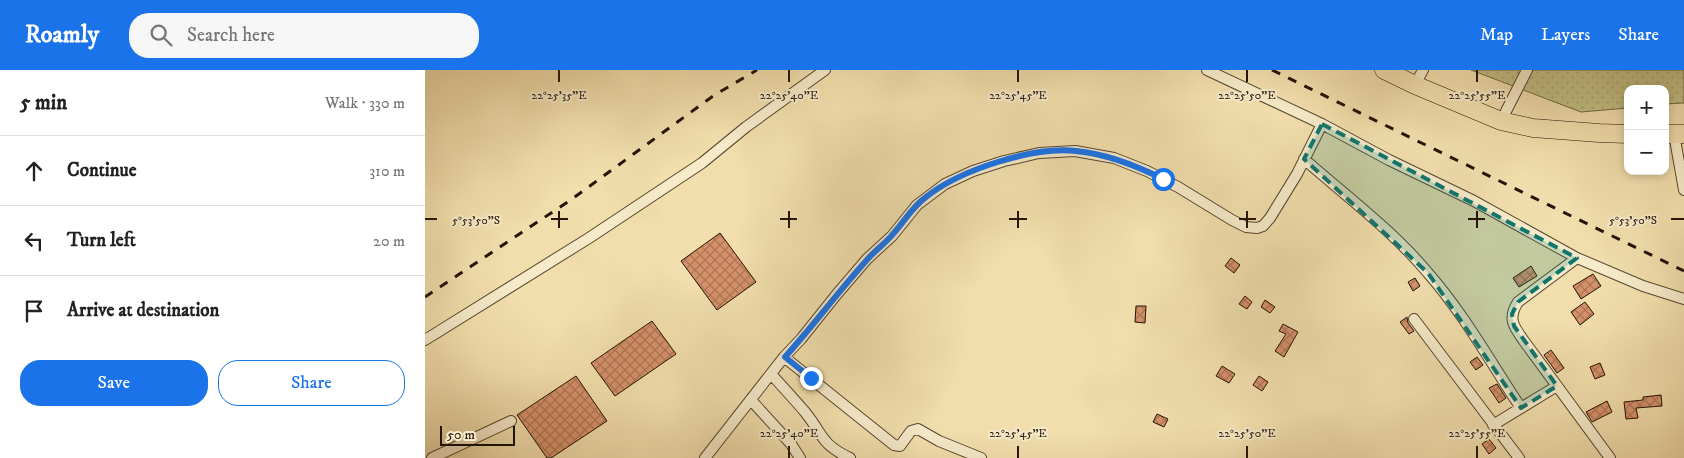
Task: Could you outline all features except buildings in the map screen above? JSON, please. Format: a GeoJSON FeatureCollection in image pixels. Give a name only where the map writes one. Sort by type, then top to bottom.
{"type":"FeatureCollection","features":[{"type":"Feature","properties":{"kind":"highway"},"geometry":{"type":"LineString","coordinates":[[1384,70],[1419,78],[1501,121],[1533,128],[1624,134]]}},
{"type":"Feature","properties":{"kind":"street"},"geometry":{"type":"LineString","coordinates":[[425,340],[589,238],[702,162],[825,70]]}},
{"type":"Feature","properties":{"kind":"street"},"geometry":{"type":"LineString","coordinates":[[1207,70],[1322,124],[1389,160],[1474,201],[1577,258],[1643,286],[1684,299]]}},
{"type":"Feature","properties":{"kind":"street"},"geometry":{"type":"LineString","coordinates":[[1501,121],[1527,70]]}},
{"type":"Feature","properties":{"kind":"street"},"geometry":{"type":"LineString","coordinates":[[705,458],[771,374],[867,259],[892,236],[917,205],[945,184],[973,171],[1039,153],[1075,151],[1114,158],[1147,171],[1246,227],[1257,228],[1263,226],[1270,218],[1322,124]]}},
{"type":"Feature","properties":{"kind":"street"},"geometry":{"type":"LineString","coordinates":[[1674,134],[1684,190]]}},
{"type":"Feature","properties":{"kind":"street"},"geometry":{"type":"LineString","coordinates":[[1304,159],[1362,209],[1428,273],[1460,315],[1521,408]]}},
{"type":"Feature","properties":{"kind":"street"},"geometry":{"type":"LineString","coordinates":[[1577,258],[1518,302],[1512,314],[1514,326],[1610,458]]}},
{"type":"Feature","properties":{"kind":"street"},"geometry":{"type":"LineString","coordinates":[[1414,319],[1519,458]]}},
{"type":"Feature","properties":{"kind":"street"},"geometry":{"type":"LineString","coordinates":[[785,357],[894,445],[900,446],[911,431],[918,429],[939,441],[981,458]]}},
{"type":"Feature","properties":{"kind":"street"},"geometry":{"type":"LineString","coordinates":[[771,374],[805,413],[822,438],[837,451],[851,458]]}},
{"type":"Feature","properties":{"kind":"street"},"geometry":{"type":"LineString","coordinates":[[1493,425],[1557,386]]}},
{"type":"Feature","properties":{"kind":"street"},"geometry":{"type":"LineString","coordinates":[[751,400],[791,444],[800,458]]}},
{"type":"Feature","properties":{"kind":"street"},"geometry":{"type":"LineString","coordinates":[[432,458],[511,421]]}},
{"type":"Feature","properties":{"kind":"highlighted area"},"geometry":{"type":"Polygon","coordinates":[[[1322,124],[1577,258],[1518,302],[1512,314],[1514,326],[1557,386],[1521,408],[1428,273],[1304,159],[1322,124]]]}},
{"type":"Feature","properties":{"kind":"shaded area"},"geometry":{"type":"Polygon","coordinates":[[[1471,70],[1684,70],[1684,103],[1669,104],[1669,85],[1624,85],[1624,108],[1581,112],[1471,70]]]}},
{"type":"Feature","properties":{"kind":"railway"},"geometry":{"type":"LineString","coordinates":[[425,297],[572,199],[713,96],[757,70]]}},
{"type":"Feature","properties":{"kind":"railway"},"geometry":{"type":"LineString","coordinates":[[1272,70],[1684,271]]}},
{"type":"Feature","properties":{"kind":"route"},"geometry":{"type":"LineString","coordinates":[[811,378],[785,357],[867,259],[892,236],[917,205],[945,184],[973,171],[1004,161],[1039,153],[1075,151],[1114,158],[1163,179]]}}]}
